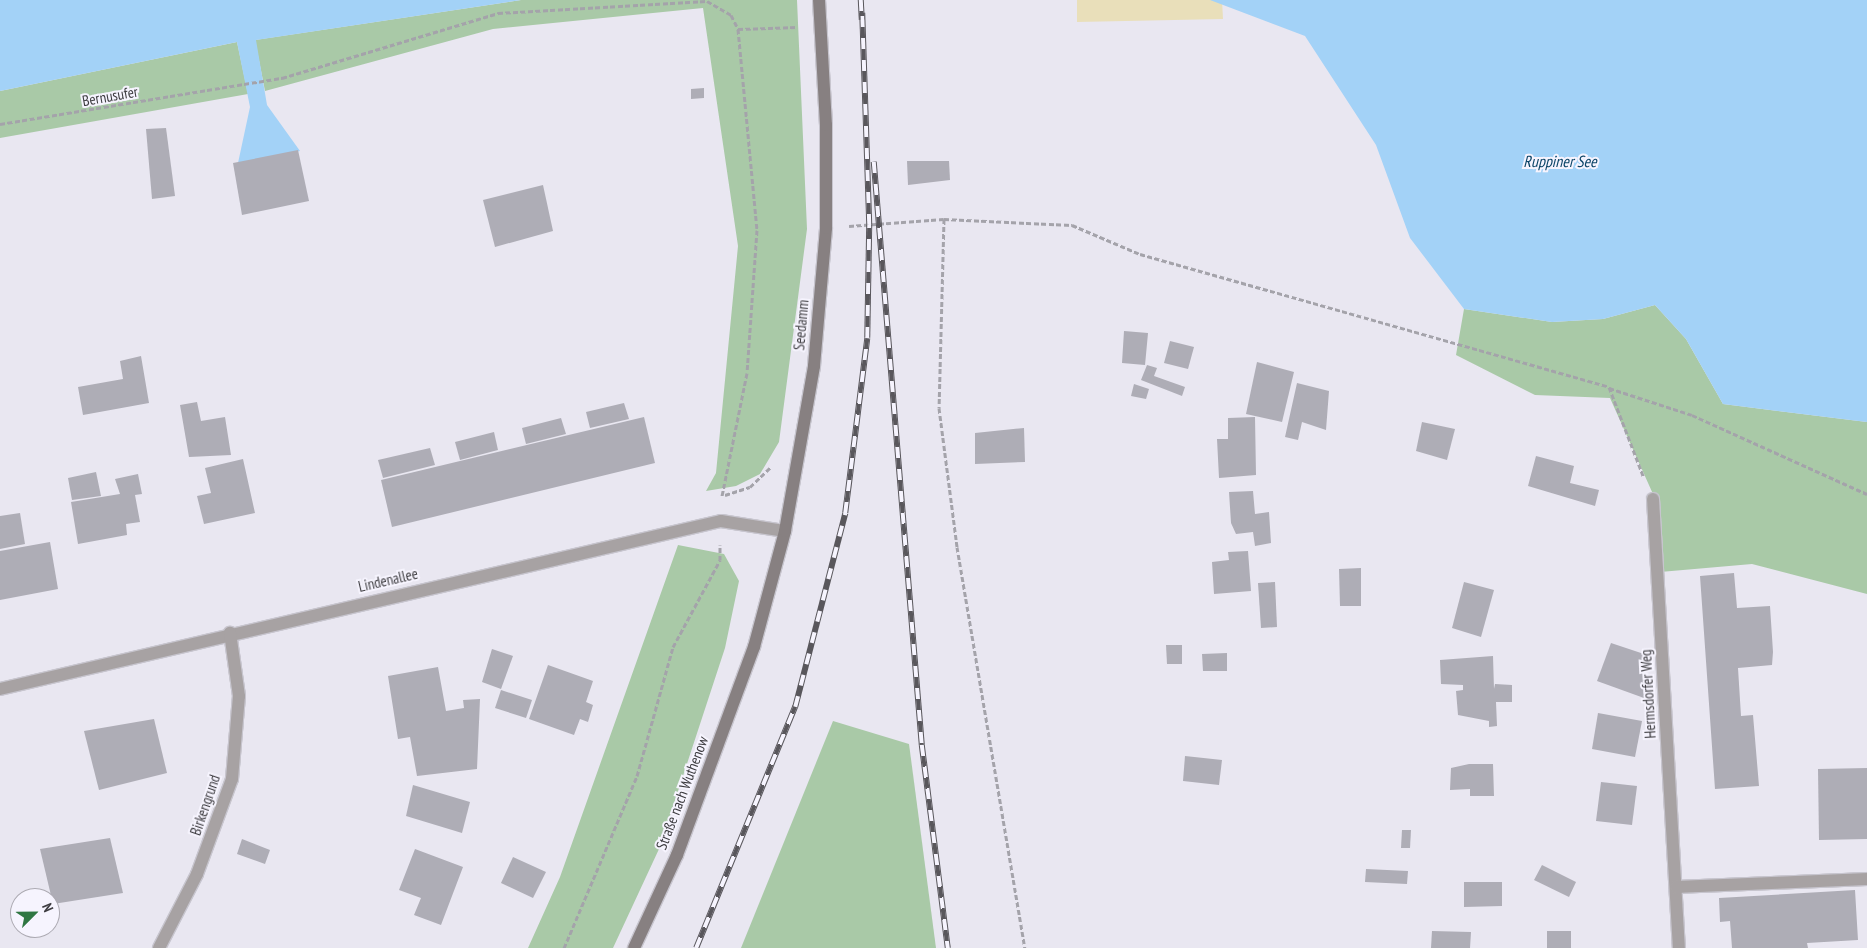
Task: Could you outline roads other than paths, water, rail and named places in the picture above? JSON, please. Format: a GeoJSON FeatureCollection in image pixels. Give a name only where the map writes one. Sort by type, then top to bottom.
{"type":"FeatureCollection","features":[{"type":"Feature","properties":{"kind":"main road","name":"Seedamm"},"geometry":{"type":"LineString","coordinates":[[754,647],[785,530],[814,366],[826,228],[826,124],[818,0]]}},
{"type":"Feature","properties":{"kind":"main road","name":"Straße nach Wuthenow"},"geometry":{"type":"LineString","coordinates":[[634,948],[676,855],[754,647]]}},
{"type":"Feature","properties":{"kind":"street","name":"Hermsdorfer Weg"},"geometry":{"type":"LineString","coordinates":[[1653,499],[1679,948]]}},
{"type":"Feature","properties":{"kind":"street","name":"Lindenallee"},"geometry":{"type":"LineString","coordinates":[[0,689],[230,633],[721,521],[785,530]]}},
{"type":"Feature","properties":{"kind":"street","name":"Birkengrund"},"geometry":{"type":"LineString","coordinates":[[159,948],[197,874],[232,779],[239,696],[230,633]]}},
{"type":"Feature","properties":{"kind":"street"},"geometry":{"type":"LineString","coordinates":[[1676,887],[1867,879]]}},
{"type":"Feature","properties":{"kind":"water"},"geometry":{"type":"Polygon","coordinates":[[[0,0],[521,0],[256,40],[267,105],[300,151],[238,163],[250,107],[237,42],[0,91],[0,0]]]}},
{"type":"Feature","properties":{"kind":"water","name":"Ruppiner See"},"geometry":{"type":"Polygon","coordinates":[[[1210,0],[1867,0],[1867,422],[1723,404],[1686,339],[1655,305],[1603,319],[1552,322],[1464,309],[1410,238],[1376,145],[1305,36],[1210,0]]]}},
{"type":"Feature","properties":{"kind":"railway"},"geometry":{"type":"LineString","coordinates":[[861,0],[862,20]]}},
{"type":"Feature","properties":{"kind":"railway"},"geometry":{"type":"LineString","coordinates":[[696,948],[795,707],[845,513],[867,338],[869,225],[862,13]]}},
{"type":"Feature","properties":{"kind":"railway"},"geometry":{"type":"LineString","coordinates":[[874,162],[922,745],[948,948]]}}]}
